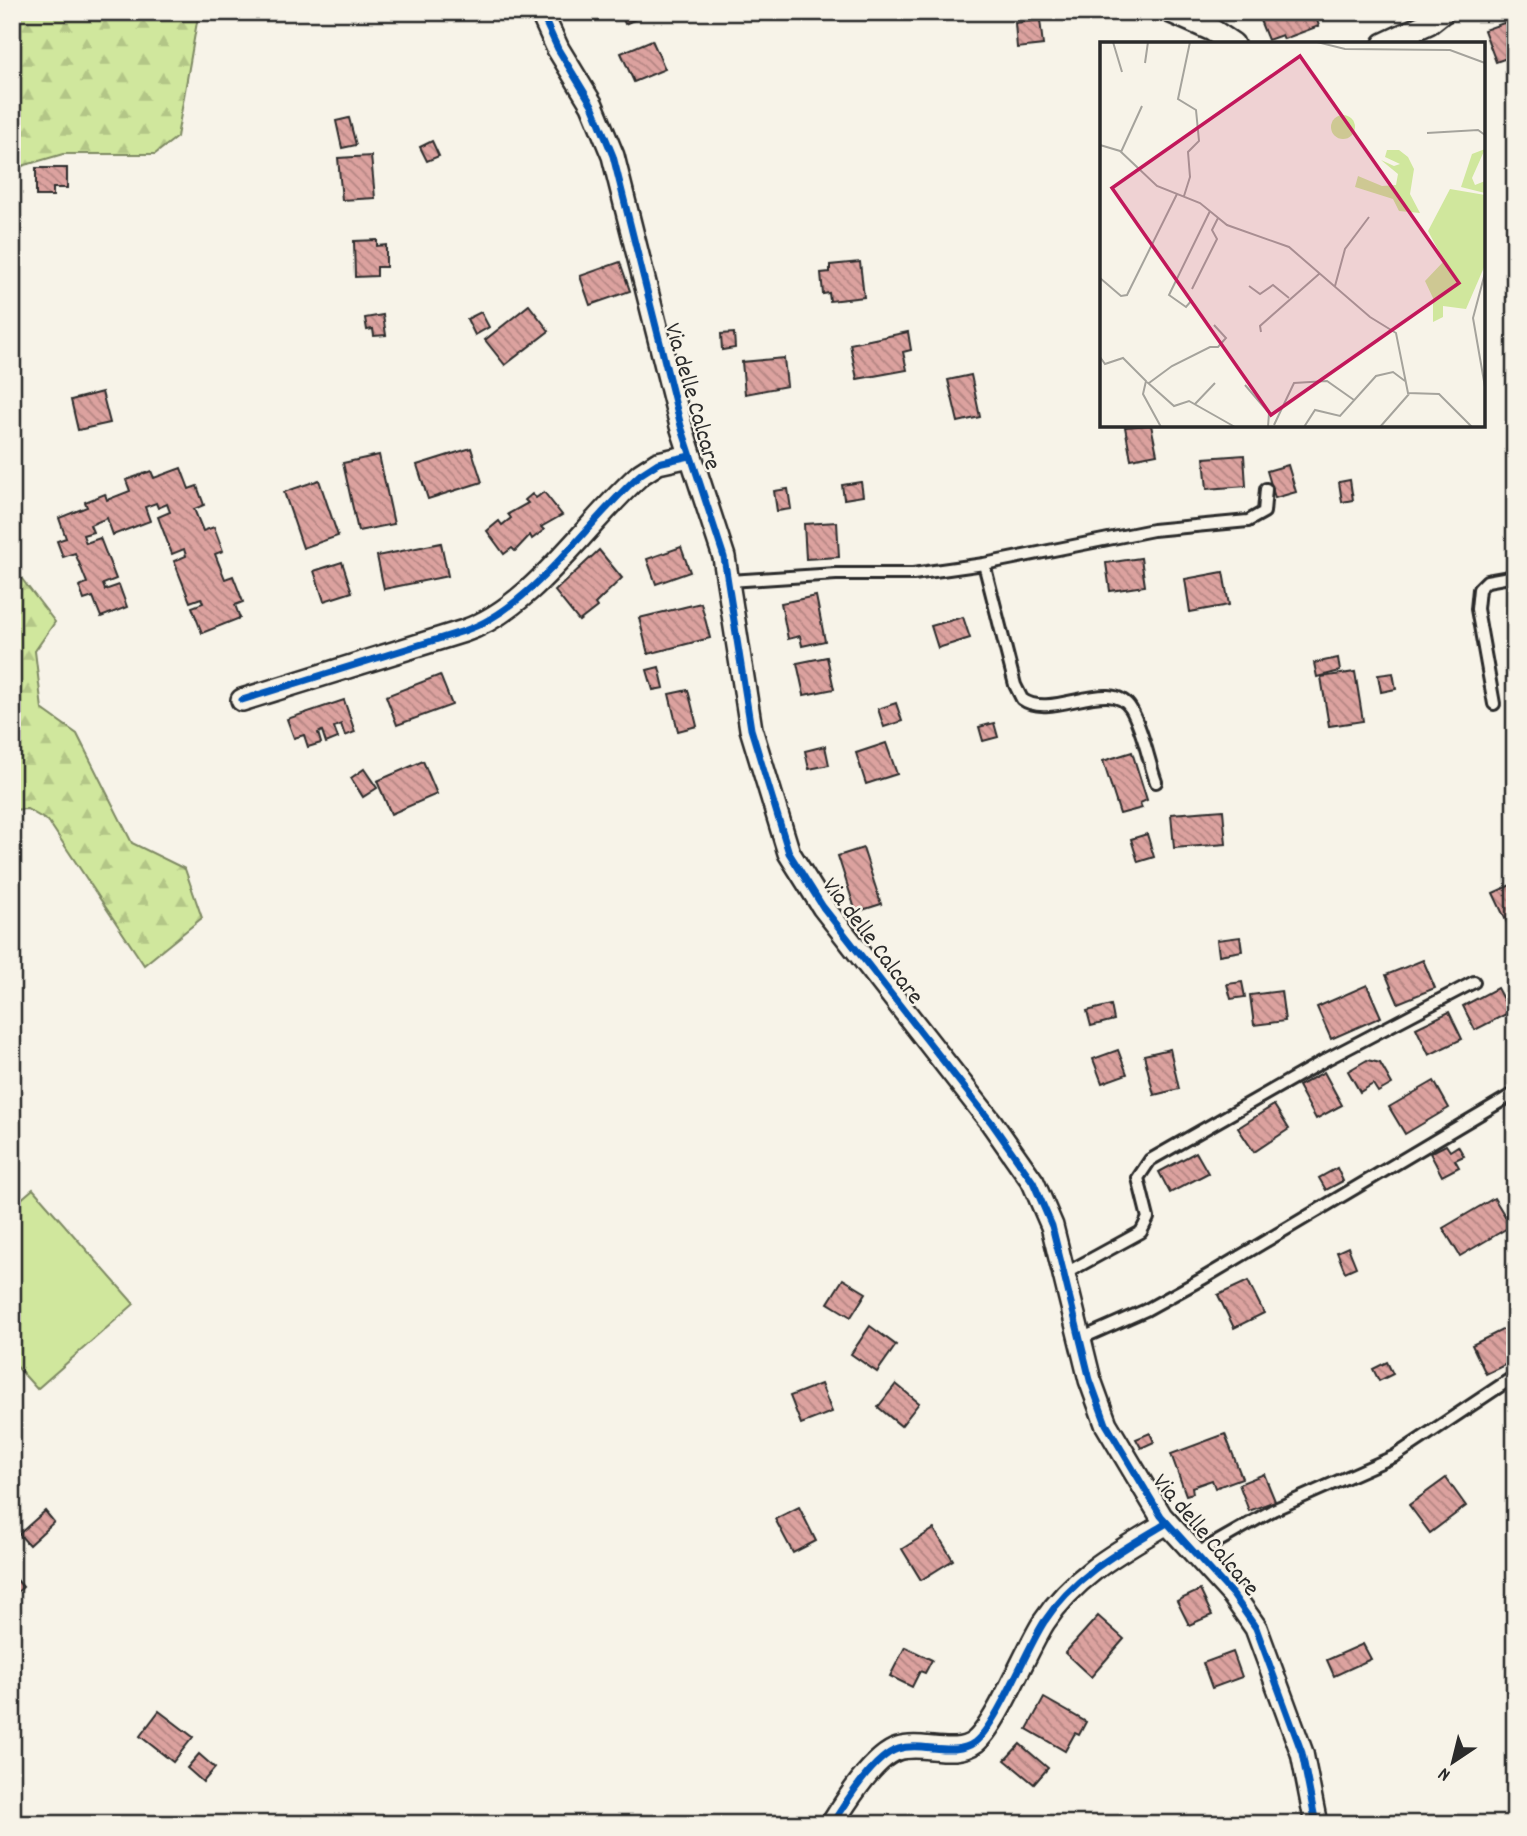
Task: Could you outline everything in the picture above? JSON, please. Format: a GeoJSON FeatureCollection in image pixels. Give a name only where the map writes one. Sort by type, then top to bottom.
{"type":"FeatureCollection","features":[{"type":"Feature","properties":{"kind":"street","name":"Via delle Calcare"},"geometry":{"type":"LineString","coordinates":[[541,12],[558,50],[592,105],[612,156],[690,456],[718,533],[729,581],[751,729],[793,860],[823,907],[1029,1175],[1052,1226],[1066,1273],[1090,1380],[1106,1424],[1144,1492],[1167,1523],[1240,1602],[1264,1646],[1305,1766],[1316,1824]]}},
{"type":"Feature","properties":{"kind":"street"},"geometry":{"type":"LineString","coordinates":[[1171,12],[1212,30],[1230,42]]}},
{"type":"Feature","properties":{"kind":"street"},"geometry":{"type":"LineString","coordinates":[[1388,42],[1429,23],[1443,12]]}},
{"type":"Feature","properties":{"kind":"street"},"geometry":{"type":"LineString","coordinates":[[242,700],[464,631],[493,618],[521,597],[641,474],[658,463],[690,456]]}},
{"type":"Feature","properties":{"kind":"street"},"geometry":{"type":"LineString","coordinates":[[832,1824],[876,1765],[890,1752],[908,1747],[957,1749],[978,1739],[1044,1622],[1066,1595],[1103,1561],[1167,1523]]}},
{"type":"Feature","properties":{"kind":"lane"},"geometry":{"type":"LineString","coordinates":[[729,581],[836,574],[901,575],[985,564],[1153,530],[1253,520],[1262,515],[1267,507],[1266,489]]}},
{"type":"Feature","properties":{"kind":"lane"},"geometry":{"type":"LineString","coordinates":[[985,564],[1019,694],[1027,702],[1037,706],[1107,696],[1122,700],[1133,713],[1156,782]]}},
{"type":"Feature","properties":{"kind":"lane"},"geometry":{"type":"LineString","coordinates":[[1494,704],[1477,595],[1487,581],[1515,576]]}},
{"type":"Feature","properties":{"kind":"lane"},"geometry":{"type":"LineString","coordinates":[[1066,1273],[1137,1236],[1145,1227],[1147,1212],[1138,1178],[1150,1160],[1327,1059],[1474,982]]}},
{"type":"Feature","properties":{"kind":"lane"},"geometry":{"type":"LineString","coordinates":[[1080,1339],[1180,1292],[1515,1093]]}},
{"type":"Feature","properties":{"kind":"lane","name":"Via delle Calcare"},"geometry":{"type":"LineString","coordinates":[[1196,1554],[1273,1510],[1395,1456],[1515,1376]]}},
{"type":"Feature","properties":{"kind":"green space"},"geometry":{"type":"Polygon","coordinates":[[[12,12],[202,12],[198,16],[177,137],[155,154],[63,154],[12,169],[12,12]]]}},
{"type":"Feature","properties":{"kind":"green space"},"geometry":{"type":"Polygon","coordinates":[[[12,566],[55,622],[35,651],[42,709],[77,734],[132,843],[185,869],[202,918],[144,965],[49,822],[27,809],[12,810],[12,566]]]}},
{"type":"Feature","properties":{"kind":"green space"},"geometry":{"type":"Polygon","coordinates":[[[33,1189],[134,1304],[37,1389],[12,1361],[12,1207],[33,1189]]]}},
{"type":"Feature","properties":{"kind":"building"},"geometry":{"type":"Polygon","coordinates":[[[620,12],[652,12],[625,24],[620,12]]]}},
{"type":"Feature","properties":{"kind":"building"},"geometry":{"type":"Polygon","coordinates":[[[1274,12],[1314,12],[1319,26],[1284,39],[1282,35],[1268,40],[1259,18],[1274,12]]]}},
{"type":"Feature","properties":{"kind":"building"},"geometry":{"type":"Polygon","coordinates":[[[1515,19],[1515,55],[1496,62],[1484,30],[1515,19]]]}},
{"type":"Feature","properties":{"kind":"building"},"geometry":{"type":"Polygon","coordinates":[[[1040,20],[1043,45],[1017,48],[1015,23],[1040,20]]]}},
{"type":"Feature","properties":{"kind":"building"},"geometry":{"type":"Polygon","coordinates":[[[652,40],[665,69],[634,82],[621,53],[652,40]]]}},
{"type":"Feature","properties":{"kind":"building"},"geometry":{"type":"Polygon","coordinates":[[[349,118],[356,145],[342,148],[336,121],[349,118]]]}},
{"type":"Feature","properties":{"kind":"building"},"geometry":{"type":"Polygon","coordinates":[[[432,141],[439,156],[427,161],[420,147],[432,141]]]}},
{"type":"Feature","properties":{"kind":"building"},"geometry":{"type":"Polygon","coordinates":[[[371,156],[375,198],[342,200],[338,158],[371,156]]]}},
{"type":"Feature","properties":{"kind":"building"},"geometry":{"type":"Polygon","coordinates":[[[36,168],[67,168],[67,188],[53,188],[53,196],[36,196],[36,168]]]}},
{"type":"Feature","properties":{"kind":"building"},"geometry":{"type":"Polygon","coordinates":[[[377,240],[377,246],[386,245],[386,267],[377,267],[377,276],[355,277],[354,241],[377,240]]]}},
{"type":"Feature","properties":{"kind":"building"},"geometry":{"type":"Polygon","coordinates":[[[620,262],[630,291],[590,305],[580,276],[620,262]]]}},
{"type":"Feature","properties":{"kind":"building"},"geometry":{"type":"Polygon","coordinates":[[[860,262],[864,297],[830,301],[829,293],[823,294],[821,273],[830,272],[830,265],[860,262]]]}},
{"type":"Feature","properties":{"kind":"building"},"geometry":{"type":"Polygon","coordinates":[[[529,305],[549,331],[505,365],[485,340],[529,305]]]}},
{"type":"Feature","properties":{"kind":"building"},"geometry":{"type":"Polygon","coordinates":[[[481,312],[489,327],[475,335],[467,319],[481,312]]]}},
{"type":"Feature","properties":{"kind":"building"},"geometry":{"type":"Polygon","coordinates":[[[383,315],[386,335],[374,336],[373,329],[367,330],[365,318],[383,315]]]}},
{"type":"Feature","properties":{"kind":"building"},"geometry":{"type":"Polygon","coordinates":[[[908,332],[911,350],[903,352],[907,370],[857,379],[850,344],[908,332]]]}},
{"type":"Feature","properties":{"kind":"building"},"geometry":{"type":"Polygon","coordinates":[[[734,333],[735,348],[722,350],[721,334],[734,333]]]}},
{"type":"Feature","properties":{"kind":"building"},"geometry":{"type":"Polygon","coordinates":[[[784,358],[787,386],[745,394],[742,362],[784,358]]]}},
{"type":"Feature","properties":{"kind":"building"},"geometry":{"type":"Polygon","coordinates":[[[971,375],[980,417],[958,422],[948,380],[971,375]]]}},
{"type":"Feature","properties":{"kind":"building"},"geometry":{"type":"Polygon","coordinates":[[[102,392],[110,423],[78,430],[71,400],[102,392]]]}},
{"type":"Feature","properties":{"kind":"building"},"geometry":{"type":"Polygon","coordinates":[[[1125,427],[1151,427],[1157,454],[1131,459],[1125,427]]]}},
{"type":"Feature","properties":{"kind":"building"},"geometry":{"type":"Polygon","coordinates":[[[471,448],[482,482],[428,499],[417,465],[471,448]]]}},
{"type":"Feature","properties":{"kind":"building"},"geometry":{"type":"Polygon","coordinates":[[[379,455],[394,524],[358,531],[343,463],[379,455]]]}},
{"type":"Feature","properties":{"kind":"building"},"geometry":{"type":"Polygon","coordinates":[[[1244,455],[1246,486],[1207,489],[1204,458],[1244,455]]]}},
{"type":"Feature","properties":{"kind":"building"},"geometry":{"type":"Polygon","coordinates":[[[1288,465],[1296,492],[1275,498],[1267,471],[1288,465]]]}},
{"type":"Feature","properties":{"kind":"building"},"geometry":{"type":"Polygon","coordinates":[[[181,468],[189,489],[197,486],[204,505],[194,509],[203,531],[214,527],[223,551],[215,554],[225,579],[233,576],[243,602],[235,605],[240,618],[202,633],[192,607],[203,603],[201,598],[190,602],[174,561],[186,556],[184,549],[172,554],[158,517],[170,512],[167,504],[158,508],[156,503],[145,507],[150,521],[113,535],[107,518],[90,525],[93,532],[83,535],[86,543],[100,538],[116,579],[103,584],[105,590],[119,585],[127,607],[101,617],[93,597],[84,600],[79,586],[87,583],[75,553],[63,557],[57,541],[66,538],[59,518],[87,507],[85,502],[105,494],[107,500],[130,491],[126,480],[151,471],[154,478],[181,468]]]}},
{"type":"Feature","properties":{"kind":"building"},"geometry":{"type":"Polygon","coordinates":[[[319,480],[338,536],[303,548],[284,492],[319,480]]]}},
{"type":"Feature","properties":{"kind":"building"},"geometry":{"type":"Polygon","coordinates":[[[1350,480],[1353,500],[1342,502],[1339,482],[1350,480]]]}},
{"type":"Feature","properties":{"kind":"building"},"geometry":{"type":"Polygon","coordinates":[[[861,482],[863,496],[844,499],[842,485],[861,482]]]}},
{"type":"Feature","properties":{"kind":"building"},"geometry":{"type":"Polygon","coordinates":[[[788,489],[791,509],[777,511],[774,491],[788,489]]]}},
{"type":"Feature","properties":{"kind":"building"},"geometry":{"type":"Polygon","coordinates":[[[544,492],[562,515],[541,527],[544,530],[532,539],[530,535],[515,551],[512,548],[504,554],[487,531],[499,521],[502,525],[511,518],[508,514],[528,503],[525,500],[532,494],[536,498],[544,492]]]}},
{"type":"Feature","properties":{"kind":"building"},"geometry":{"type":"Polygon","coordinates":[[[837,522],[839,557],[806,559],[804,524],[837,522]]]}},
{"type":"Feature","properties":{"kind":"building"},"geometry":{"type":"Polygon","coordinates":[[[441,543],[448,576],[384,589],[377,556],[441,543]]]}},
{"type":"Feature","properties":{"kind":"building"},"geometry":{"type":"Polygon","coordinates":[[[681,547],[690,572],[656,584],[647,559],[681,547]]]}},
{"type":"Feature","properties":{"kind":"building"},"geometry":{"type":"Polygon","coordinates":[[[599,550],[622,578],[595,604],[597,607],[579,621],[555,591],[599,550]]]}},
{"type":"Feature","properties":{"kind":"building"},"geometry":{"type":"Polygon","coordinates":[[[1141,558],[1145,586],[1110,591],[1106,563],[1141,558]]]}},
{"type":"Feature","properties":{"kind":"building"},"geometry":{"type":"Polygon","coordinates":[[[342,562],[352,592],[324,601],[314,571],[342,562]]]}},
{"type":"Feature","properties":{"kind":"building"},"geometry":{"type":"Polygon","coordinates":[[[1223,572],[1229,605],[1190,612],[1185,579],[1223,572]]]}},
{"type":"Feature","properties":{"kind":"building"},"geometry":{"type":"Polygon","coordinates":[[[816,596],[825,641],[802,646],[800,636],[788,639],[781,603],[816,596]]]}},
{"type":"Feature","properties":{"kind":"building"},"geometry":{"type":"Polygon","coordinates":[[[701,603],[710,638],[648,654],[639,618],[701,603]]]}},
{"type":"Feature","properties":{"kind":"building"},"geometry":{"type":"Polygon","coordinates":[[[963,617],[970,638],[938,648],[931,626],[963,617]]]}},
{"type":"Feature","properties":{"kind":"building"},"geometry":{"type":"Polygon","coordinates":[[[827,657],[834,689],[804,695],[797,663],[827,657]]]}},
{"type":"Feature","properties":{"kind":"building"},"geometry":{"type":"Polygon","coordinates":[[[1338,658],[1340,671],[1317,677],[1314,663],[1338,658]]]}},
{"type":"Feature","properties":{"kind":"building"},"geometry":{"type":"Polygon","coordinates":[[[659,667],[664,688],[653,690],[647,670],[659,667]]]}},
{"type":"Feature","properties":{"kind":"building"},"geometry":{"type":"Polygon","coordinates":[[[1355,672],[1363,721],[1329,726],[1321,677],[1355,672]]]}},
{"type":"Feature","properties":{"kind":"building"},"geometry":{"type":"Polygon","coordinates":[[[1393,673],[1396,689],[1381,692],[1378,675],[1393,673]]]}},
{"type":"Feature","properties":{"kind":"building"},"geometry":{"type":"Polygon","coordinates":[[[440,675],[452,705],[397,725],[386,696],[440,675]]]}},
{"type":"Feature","properties":{"kind":"building"},"geometry":{"type":"Polygon","coordinates":[[[688,690],[697,726],[678,731],[669,694],[688,690]]]}},
{"type":"Feature","properties":{"kind":"building"},"geometry":{"type":"Polygon","coordinates":[[[344,700],[355,732],[345,736],[341,724],[334,727],[338,738],[326,743],[322,731],[318,733],[321,743],[308,747],[304,735],[294,738],[287,719],[344,700]]]}},
{"type":"Feature","properties":{"kind":"building"},"geometry":{"type":"Polygon","coordinates":[[[896,703],[902,721],[884,727],[878,709],[896,703]]]}},
{"type":"Feature","properties":{"kind":"building"},"geometry":{"type":"Polygon","coordinates":[[[994,723],[998,737],[983,741],[979,727],[994,723]]]}},
{"type":"Feature","properties":{"kind":"building"},"geometry":{"type":"Polygon","coordinates":[[[886,743],[897,774],[866,784],[856,753],[886,743]]]}},
{"type":"Feature","properties":{"kind":"building"},"geometry":{"type":"Polygon","coordinates":[[[825,746],[829,765],[809,769],[805,751],[825,746]]]}},
{"type":"Feature","properties":{"kind":"building"},"geometry":{"type":"Polygon","coordinates":[[[1132,752],[1147,800],[1140,803],[1142,808],[1120,814],[1103,761],[1132,752]]]}},
{"type":"Feature","properties":{"kind":"building"},"geometry":{"type":"Polygon","coordinates":[[[423,761],[437,794],[391,814],[377,781],[423,761]]]}},
{"type":"Feature","properties":{"kind":"building"},"geometry":{"type":"Polygon","coordinates":[[[364,769],[377,788],[363,797],[351,778],[364,769]]]}},
{"type":"Feature","properties":{"kind":"building"},"geometry":{"type":"Polygon","coordinates":[[[1223,810],[1226,844],[1174,848],[1171,814],[1223,810]]]}},
{"type":"Feature","properties":{"kind":"building"},"geometry":{"type":"Polygon","coordinates":[[[1147,834],[1154,857],[1138,862],[1131,839],[1147,834]]]}},
{"type":"Feature","properties":{"kind":"building"},"geometry":{"type":"Polygon","coordinates":[[[863,848],[881,904],[856,912],[838,856],[863,848]]]}},
{"type":"Feature","properties":{"kind":"building"},"geometry":{"type":"Polygon","coordinates":[[[1515,883],[1515,924],[1509,927],[1493,893],[1515,883]]]}},
{"type":"Feature","properties":{"kind":"building"},"geometry":{"type":"Polygon","coordinates":[[[1240,937],[1242,951],[1219,955],[1217,940],[1240,937]]]}},
{"type":"Feature","properties":{"kind":"building"},"geometry":{"type":"Polygon","coordinates":[[[1423,960],[1435,988],[1398,1003],[1386,975],[1423,960]]]}},
{"type":"Feature","properties":{"kind":"building"},"geometry":{"type":"Polygon","coordinates":[[[1242,982],[1245,997],[1231,999],[1227,984],[1242,982]]]}},
{"type":"Feature","properties":{"kind":"building"},"geometry":{"type":"Polygon","coordinates":[[[1367,985],[1381,1017],[1331,1039],[1317,1007],[1367,985]]]}},
{"type":"Feature","properties":{"kind":"building"},"geometry":{"type":"Polygon","coordinates":[[[1497,988],[1510,1012],[1475,1030],[1463,1006],[1497,988]]]}},
{"type":"Feature","properties":{"kind":"building"},"geometry":{"type":"Polygon","coordinates":[[[1281,991],[1285,1021],[1254,1025],[1250,995],[1281,991]]]}},
{"type":"Feature","properties":{"kind":"building"},"geometry":{"type":"Polygon","coordinates":[[[1111,1005],[1114,1020],[1091,1026],[1087,1011],[1111,1005]]]}},
{"type":"Feature","properties":{"kind":"building"},"geometry":{"type":"Polygon","coordinates":[[[1449,1012],[1462,1039],[1429,1055],[1416,1028],[1449,1012]]]}},
{"type":"Feature","properties":{"kind":"building"},"geometry":{"type":"Polygon","coordinates":[[[1170,1049],[1179,1089],[1154,1095],[1144,1055],[1170,1049]]]}},
{"type":"Feature","properties":{"kind":"building"},"geometry":{"type":"Polygon","coordinates":[[[1118,1050],[1127,1074],[1102,1083],[1093,1059],[1118,1050]]]}},
{"type":"Feature","properties":{"kind":"building"},"geometry":{"type":"Polygon","coordinates":[[[1367,1060],[1380,1063],[1392,1084],[1378,1092],[1373,1084],[1360,1092],[1348,1071],[1367,1060]]]}},
{"type":"Feature","properties":{"kind":"building"},"geometry":{"type":"Polygon","coordinates":[[[1324,1072],[1342,1105],[1316,1119],[1298,1086],[1324,1072]]]}},
{"type":"Feature","properties":{"kind":"building"},"geometry":{"type":"Polygon","coordinates":[[[1434,1081],[1449,1108],[1405,1134],[1389,1107],[1434,1081]]]}},
{"type":"Feature","properties":{"kind":"building"},"geometry":{"type":"Polygon","coordinates":[[[1274,1105],[1289,1129],[1254,1152],[1238,1128],[1274,1105]]]}},
{"type":"Feature","properties":{"kind":"building"},"geometry":{"type":"Polygon","coordinates":[[[1446,1145],[1450,1151],[1458,1146],[1464,1156],[1455,1160],[1459,1167],[1442,1176],[1430,1153],[1446,1145]]]}},
{"type":"Feature","properties":{"kind":"building"},"geometry":{"type":"Polygon","coordinates":[[[1196,1152],[1208,1173],[1170,1193],[1159,1172],[1196,1152]]]}},
{"type":"Feature","properties":{"kind":"building"},"geometry":{"type":"Polygon","coordinates":[[[1337,1168],[1343,1181],[1326,1190],[1319,1178],[1337,1168]]]}},
{"type":"Feature","properties":{"kind":"building"},"geometry":{"type":"Polygon","coordinates":[[[1494,1198],[1511,1226],[1460,1256],[1443,1228],[1494,1198]]]}},
{"type":"Feature","properties":{"kind":"building"},"geometry":{"type":"Polygon","coordinates":[[[1348,1247],[1356,1267],[1345,1272],[1337,1252],[1348,1247]]]}},
{"type":"Feature","properties":{"kind":"building"},"geometry":{"type":"Polygon","coordinates":[[[843,1279],[866,1293],[851,1317],[828,1303],[843,1279]]]}},
{"type":"Feature","properties":{"kind":"building"},"geometry":{"type":"Polygon","coordinates":[[[1248,1281],[1264,1313],[1234,1328],[1218,1295],[1248,1281]]]}},
{"type":"Feature","properties":{"kind":"building"},"geometry":{"type":"Polygon","coordinates":[[[870,1326],[896,1345],[877,1372],[851,1354],[870,1326]]]}},
{"type":"Feature","properties":{"kind":"building"},"geometry":{"type":"Polygon","coordinates":[[[1508,1327],[1515,1342],[1515,1360],[1486,1374],[1472,1345],[1508,1327]]]}},
{"type":"Feature","properties":{"kind":"building"},"geometry":{"type":"Polygon","coordinates":[[[1387,1362],[1393,1374],[1379,1381],[1373,1369],[1387,1362]]]}},
{"type":"Feature","properties":{"kind":"building"},"geometry":{"type":"Polygon","coordinates":[[[821,1384],[832,1412],[801,1424],[790,1396],[821,1384]]]}},
{"type":"Feature","properties":{"kind":"building"},"geometry":{"type":"Polygon","coordinates":[[[896,1384],[919,1403],[901,1426],[878,1407],[896,1384]]]}},
{"type":"Feature","properties":{"kind":"building"},"geometry":{"type":"Polygon","coordinates":[[[1150,1433],[1154,1442],[1141,1448],[1136,1439],[1150,1433]]]}},
{"type":"Feature","properties":{"kind":"building"},"geometry":{"type":"Polygon","coordinates":[[[1225,1434],[1242,1478],[1215,1488],[1212,1480],[1192,1487],[1193,1493],[1186,1495],[1171,1454],[1225,1434]]]}},
{"type":"Feature","properties":{"kind":"building"},"geometry":{"type":"Polygon","coordinates":[[[1264,1474],[1275,1501],[1249,1511],[1239,1484],[1264,1474]]]}},
{"type":"Feature","properties":{"kind":"building"},"geometry":{"type":"Polygon","coordinates":[[[1446,1478],[1466,1506],[1430,1533],[1409,1505],[1446,1478]]]}},
{"type":"Feature","properties":{"kind":"building"},"geometry":{"type":"Polygon","coordinates":[[[799,1507],[816,1541],[793,1553],[775,1519],[799,1507]]]}},
{"type":"Feature","properties":{"kind":"building"},"geometry":{"type":"Polygon","coordinates":[[[45,1511],[54,1522],[29,1545],[19,1534],[45,1511]]]}},
{"type":"Feature","properties":{"kind":"building"},"geometry":{"type":"Polygon","coordinates":[[[934,1529],[953,1560],[921,1580],[902,1549],[934,1529]]]}},
{"type":"Feature","properties":{"kind":"building"},"geometry":{"type":"Polygon","coordinates":[[[12,1574],[23,1587],[12,1597],[12,1574]]]}},
{"type":"Feature","properties":{"kind":"building"},"geometry":{"type":"Polygon","coordinates":[[[1200,1590],[1212,1615],[1189,1625],[1177,1601],[1200,1590]]]}},
{"type":"Feature","properties":{"kind":"building"},"geometry":{"type":"Polygon","coordinates":[[[1098,1616],[1124,1639],[1091,1677],[1065,1653],[1098,1616]]]}},
{"type":"Feature","properties":{"kind":"building"},"geometry":{"type":"Polygon","coordinates":[[[1363,1644],[1371,1659],[1334,1676],[1327,1660],[1363,1644]]]}},
{"type":"Feature","properties":{"kind":"building"},"geometry":{"type":"Polygon","coordinates":[[[905,1647],[932,1660],[925,1673],[920,1671],[912,1687],[890,1676],[905,1647]]]}},
{"type":"Feature","properties":{"kind":"building"},"geometry":{"type":"Polygon","coordinates":[[[1233,1652],[1242,1677],[1212,1688],[1203,1663],[1233,1652]]]}},
{"type":"Feature","properties":{"kind":"building"},"geometry":{"type":"Polygon","coordinates":[[[1044,1698],[1086,1722],[1079,1735],[1075,1733],[1065,1751],[1027,1729],[1044,1698]]]}},
{"type":"Feature","properties":{"kind":"building"},"geometry":{"type":"Polygon","coordinates":[[[159,1711],[193,1737],[173,1762],[140,1736],[159,1711]]]}},
{"type":"Feature","properties":{"kind":"building"},"geometry":{"type":"Polygon","coordinates":[[[1020,1744],[1048,1768],[1034,1784],[1005,1760],[1020,1744]]]}},
{"type":"Feature","properties":{"kind":"building"},"geometry":{"type":"Polygon","coordinates":[[[199,1754],[215,1768],[203,1782],[187,1768],[199,1754]]]}},
{"type":"Feature","properties":{"kind":"cycle path"},"geometry":{"type":"LineString","coordinates":[[541,12],[558,49],[592,105],[613,156],[681,426],[724,557],[751,729],[789,853],[823,907],[991,1122],[1033,1182],[1052,1226],[1090,1380],[1106,1424],[1161,1516],[1233,1595],[1256,1628],[1302,1753],[1316,1824]]}},
{"type":"Feature","properties":{"kind":"cycle path"},"geometry":{"type":"LineString","coordinates":[[242,700],[464,631],[489,620],[536,584],[641,474],[658,463],[690,456]]}},
{"type":"Feature","properties":{"kind":"cycle path"},"geometry":{"type":"LineString","coordinates":[[832,1824],[861,1781],[889,1753],[907,1747],[957,1749],[975,1742],[993,1720],[1037,1634],[1056,1605],[1100,1565],[1167,1523]]}}]}
